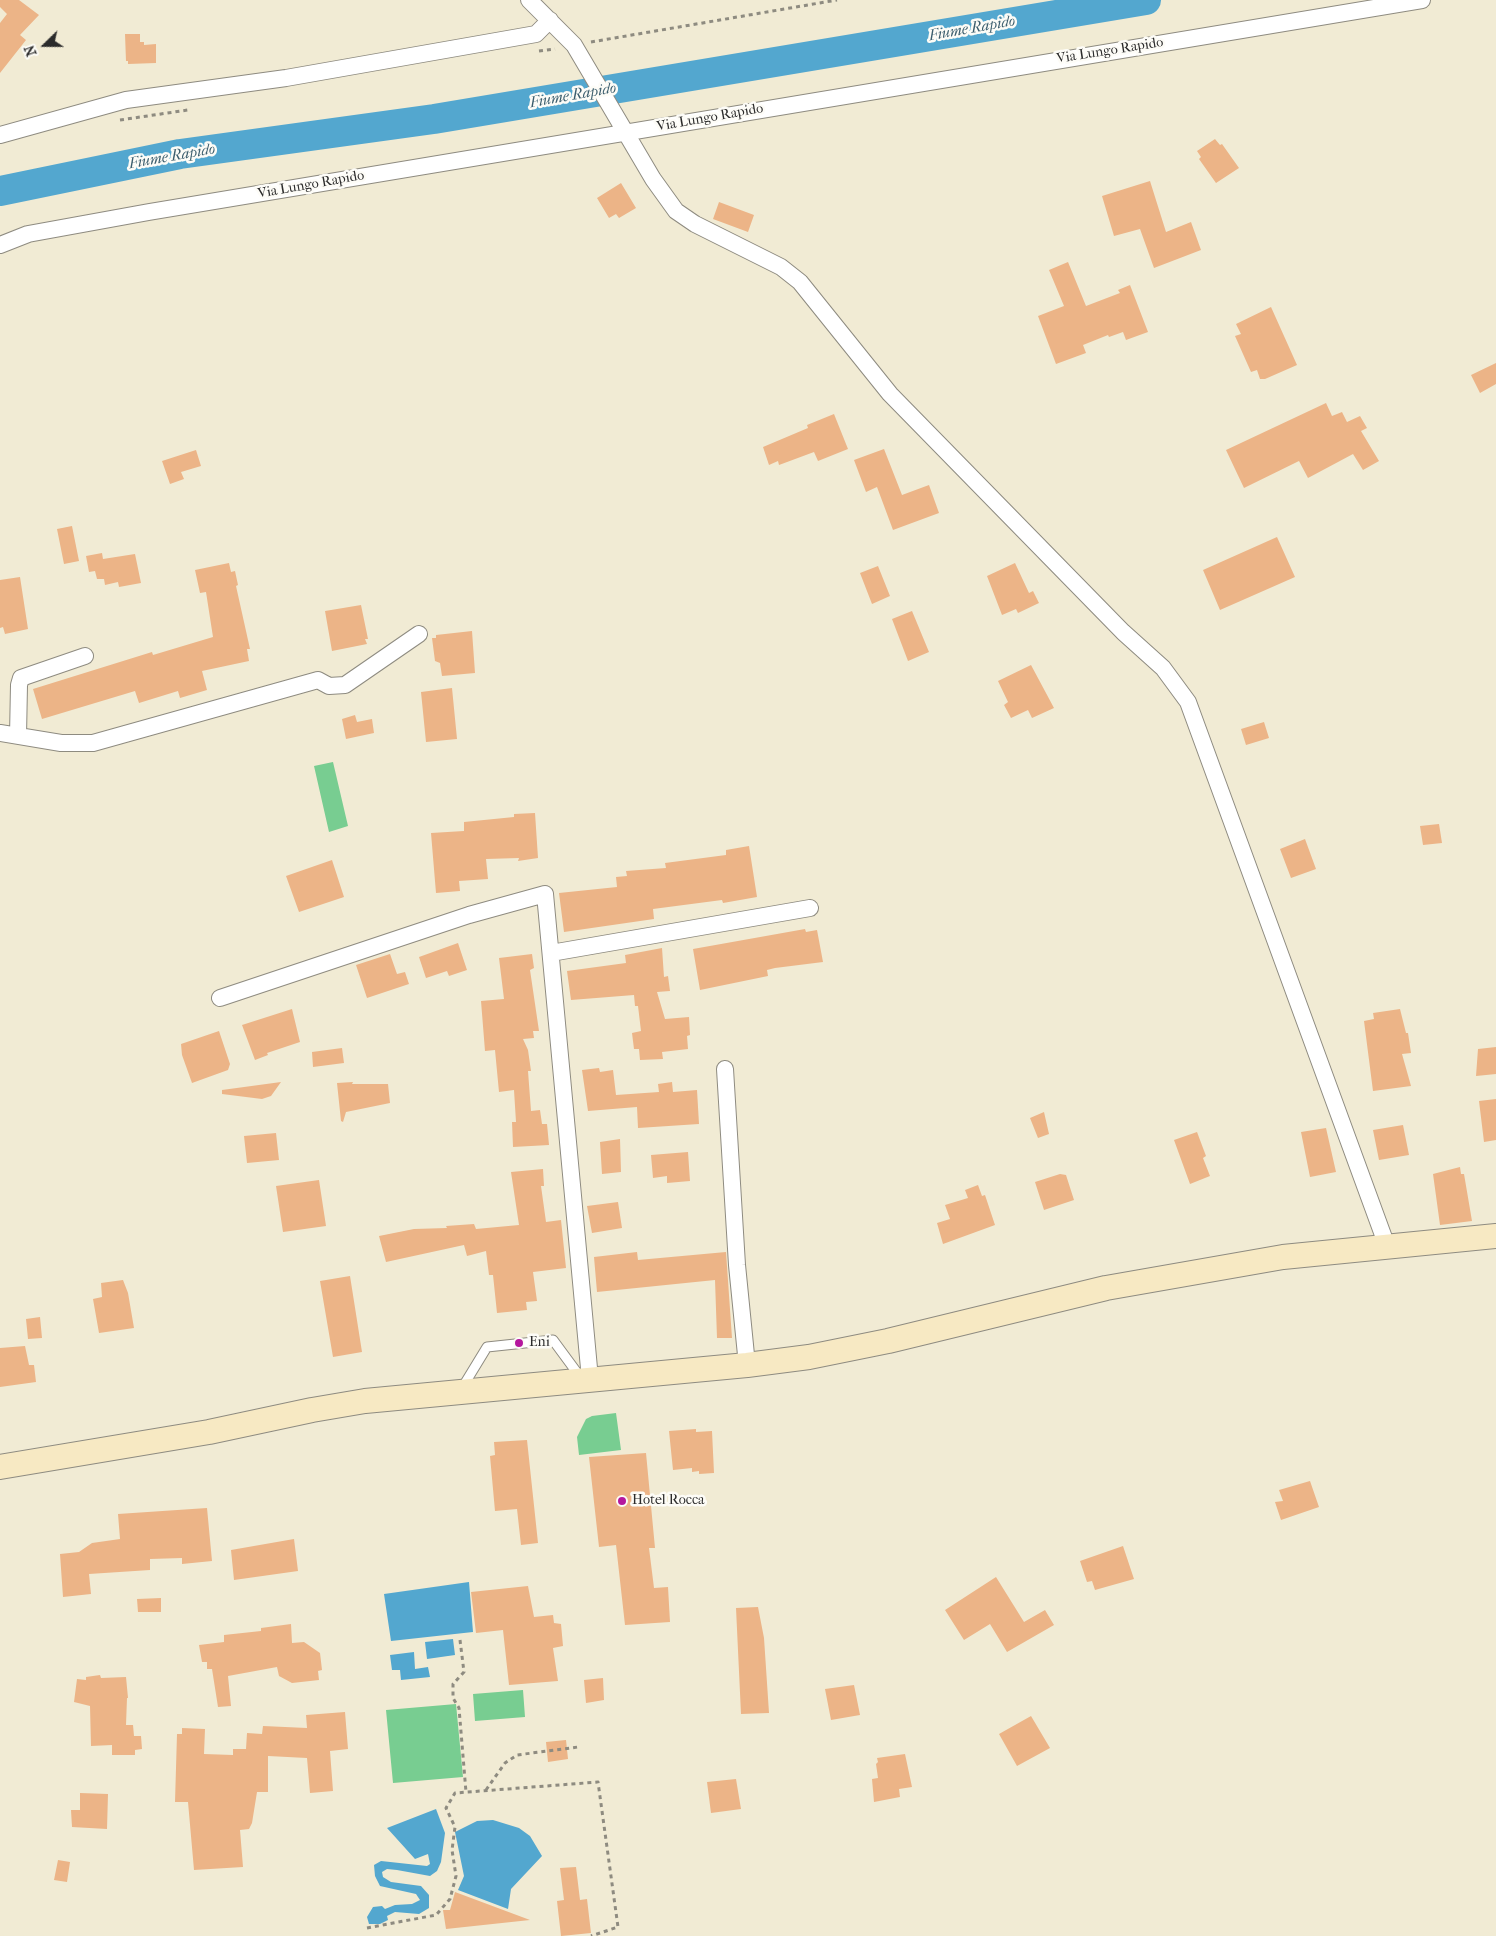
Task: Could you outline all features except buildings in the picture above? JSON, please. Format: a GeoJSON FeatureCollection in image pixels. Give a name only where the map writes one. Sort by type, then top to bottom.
{"type":"FeatureCollection","features":[{"type":"Feature","properties":{"kind":"main road"},"geometry":{"type":"LineString","coordinates":[[0,1466],[208,1432],[365,1401],[747,1365],[809,1357],[888,1341],[1106,1288],[1283,1257],[1496,1236]]}},
{"type":"Feature","properties":{"kind":"street"},"geometry":{"type":"LineString","coordinates":[[529,0],[574,45],[664,197],[676,211],[696,224],[781,267],[800,282],[890,394],[1123,632],[1163,668],[1188,702],[1387,1246]]}},
{"type":"Feature","properties":{"kind":"street","name":"Via Lungo Rapido"},"geometry":{"type":"LineString","coordinates":[[0,245],[28,234],[148,212],[1422,0]]}},
{"type":"Feature","properties":{"kind":"street"},"geometry":{"type":"LineString","coordinates":[[0,135],[126,100],[286,78],[536,34],[550,20]]}},
{"type":"Feature","properties":{"kind":"street"},"geometry":{"type":"LineString","coordinates":[[0,733],[61,743],[93,743],[318,680],[329,686],[345,685],[419,634]]}},
{"type":"Feature","properties":{"kind":"street"},"geometry":{"type":"LineString","coordinates":[[18,736],[18,684],[21,678],[85,656]]}},
{"type":"Feature","properties":{"kind":"street"},"geometry":{"type":"LineString","coordinates":[[220,998],[469,915],[545,894],[586,1380]]}},
{"type":"Feature","properties":{"kind":"street"},"geometry":{"type":"LineString","coordinates":[[551,953],[810,908]]}},
{"type":"Feature","properties":{"kind":"street"},"geometry":{"type":"LineString","coordinates":[[725,1069],[737,1265],[747,1365]]}},
{"type":"Feature","properties":{"kind":"lane"},"geometry":{"type":"LineString","coordinates":[[460,1392],[487,1347],[553,1340],[586,1380]]}},
{"type":"Feature","properties":{"kind":"path"},"geometry":{"type":"LineString","coordinates":[[460,1640],[464,1672],[453,1684],[453,1698],[459,1708],[466,1792]]}},
{"type":"Feature","properties":{"kind":"path"},"geometry":{"type":"LineString","coordinates":[[486,1790],[505,1763],[517,1755],[578,1747]]}},
{"type":"Feature","properties":{"kind":"path"},"geometry":{"type":"LineString","coordinates":[[367,1928],[436,1915],[450,1899],[456,1876],[452,1850],[455,1827],[446,1808],[455,1793],[598,1782],[618,1927],[591,1936]]}},
{"type":"Feature","properties":{"kind":"green space"},"geometry":{"type":"Polygon","coordinates":[[[333,762],[348,826],[329,832],[314,766],[333,762]]]}},
{"type":"Feature","properties":{"kind":"green space"},"geometry":{"type":"Polygon","coordinates":[[[616,1413],[621,1450],[579,1455],[577,1437],[586,1419],[592,1416],[616,1413]]]}},
{"type":"Feature","properties":{"kind":"green space"},"geometry":{"type":"Polygon","coordinates":[[[523,1690],[525,1717],[475,1721],[473,1694],[523,1690]]]}},
{"type":"Feature","properties":{"kind":"green space"},"geometry":{"type":"Polygon","coordinates":[[[456,1704],[463,1777],[393,1783],[386,1710],[456,1704]]]}},
{"type":"Feature","properties":{"kind":"water"},"geometry":{"type":"Polygon","coordinates":[[[469,1582],[473,1632],[391,1641],[384,1594],[469,1582]]]}},
{"type":"Feature","properties":{"kind":"water"},"geometry":{"type":"Polygon","coordinates":[[[453,1639],[455,1655],[427,1659],[425,1642],[453,1639]]]}},
{"type":"Feature","properties":{"kind":"water"},"geometry":{"type":"Polygon","coordinates":[[[414,1652],[415,1669],[428,1667],[430,1677],[401,1680],[400,1670],[392,1670],[390,1655],[414,1652]]]}},
{"type":"Feature","properties":{"kind":"water"},"geometry":{"type":"Polygon","coordinates":[[[436,1809],[445,1833],[441,1862],[437,1871],[430,1876],[387,1869],[382,1872],[383,1877],[391,1882],[421,1886],[429,1895],[429,1908],[419,1914],[395,1912],[387,1916],[388,1920],[380,1924],[369,1924],[367,1917],[373,1907],[382,1906],[385,1909],[395,1905],[412,1904],[420,1900],[416,1894],[380,1886],[375,1876],[374,1865],[381,1861],[427,1866],[430,1864],[428,1854],[415,1859],[387,1828],[436,1809]]]}},
{"type":"Feature","properties":{"kind":"water"},"geometry":{"type":"Polygon","coordinates":[[[493,1820],[519,1828],[530,1836],[542,1856],[511,1889],[508,1909],[458,1890],[464,1876],[455,1832],[477,1821],[493,1820]]]}},
{"type":"Feature","properties":{"kind":"waterway","name":"Fiume Rapido"},"geometry":{"type":"LineString","coordinates":[[0,191],[180,154],[434,119],[1146,0]]}},
{"type":"Feature","properties":{"kind":"place","name":"Eni"},"geometry":{"type":"Point","coordinates":[519,1343]}},
{"type":"Feature","properties":{"kind":"place","name":"Hotel Rocca"},"geometry":{"type":"Point","coordinates":[622,1501]}}]}
